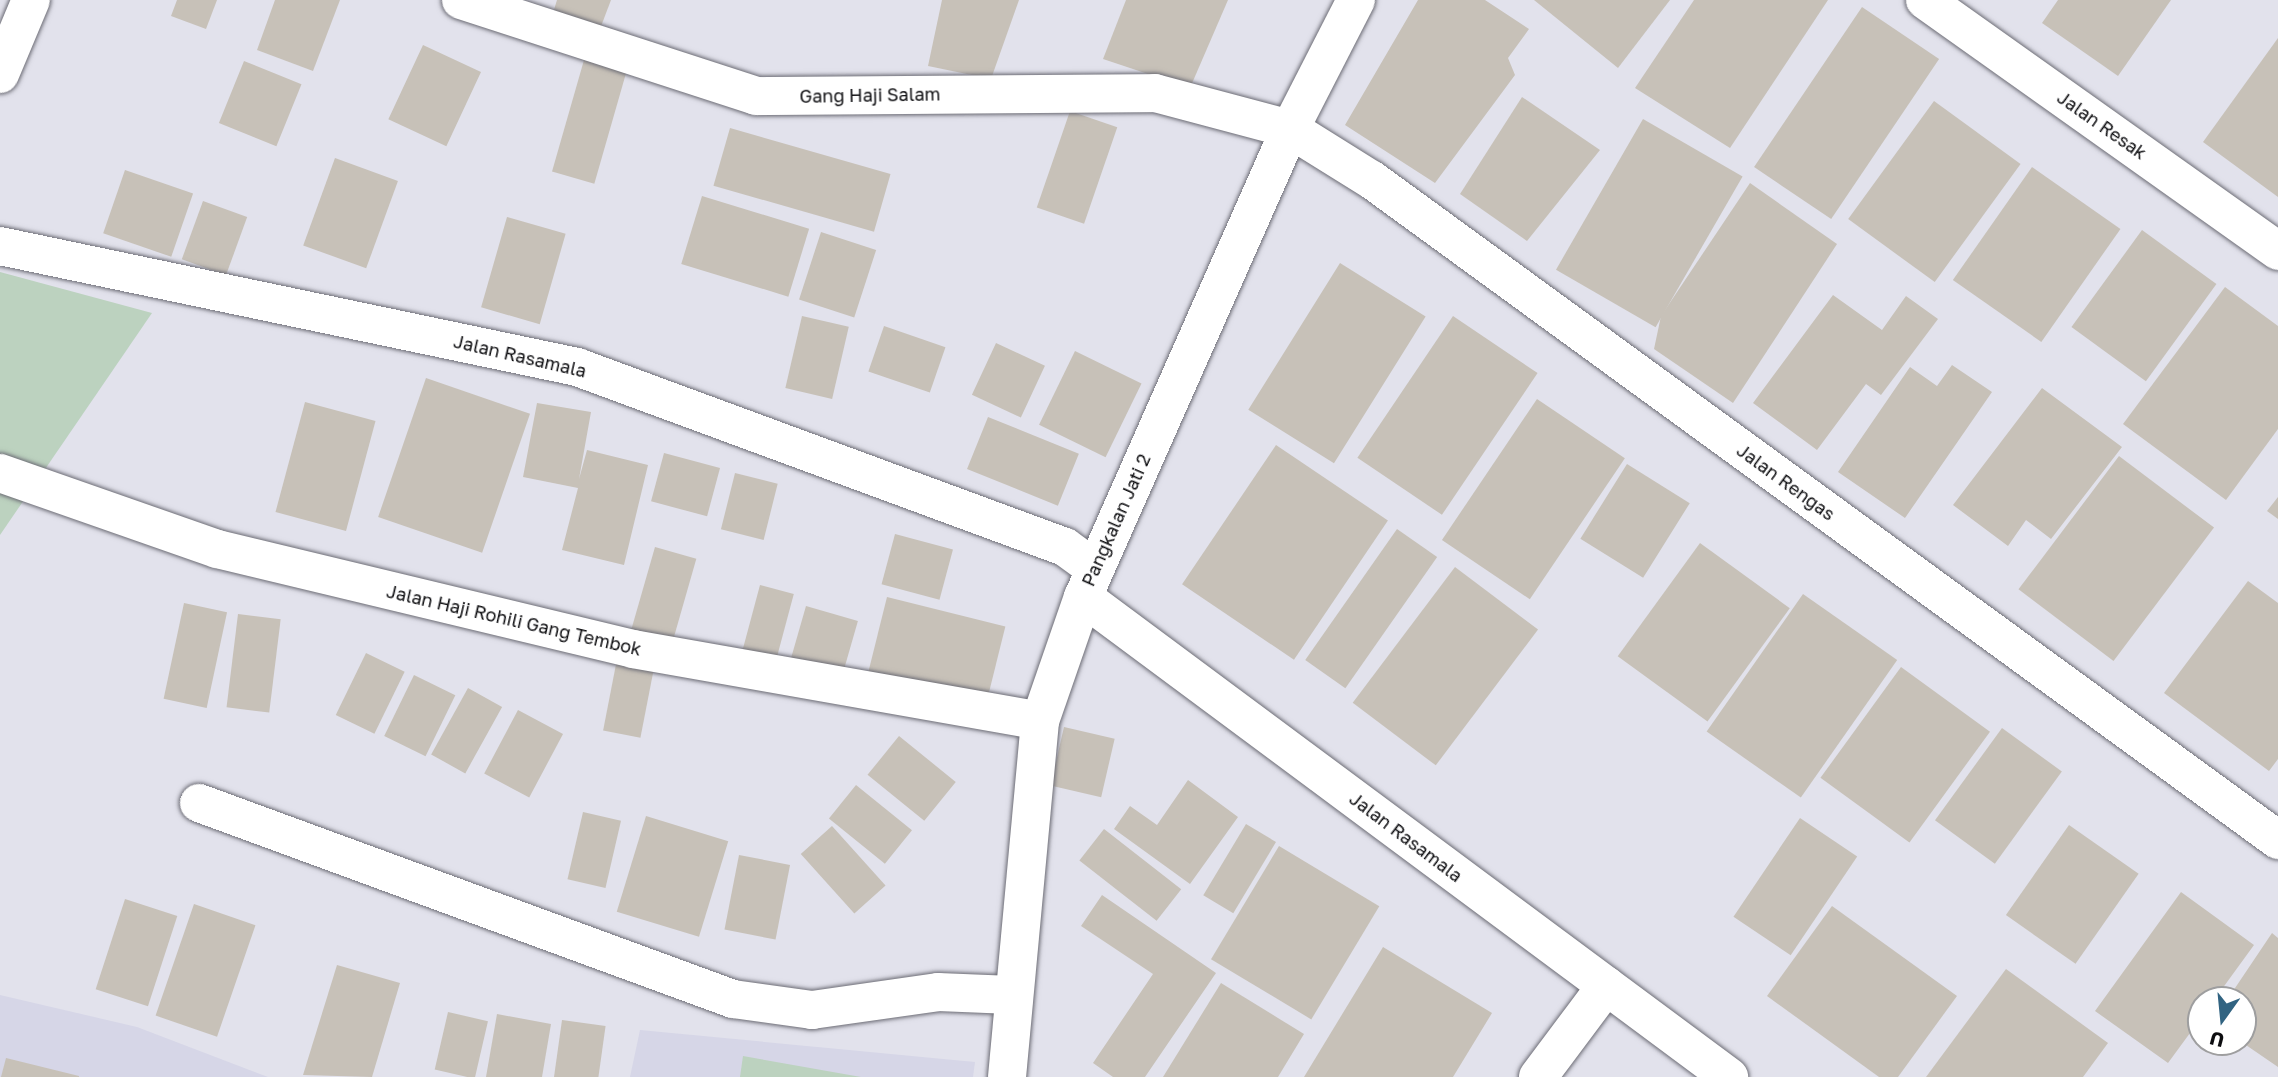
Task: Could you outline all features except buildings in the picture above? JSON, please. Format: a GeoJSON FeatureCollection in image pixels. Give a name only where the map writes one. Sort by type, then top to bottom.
{"type":"FeatureCollection","features":[{"type":"Feature","properties":{"kind":"street"},"geometry":{"type":"LineString","coordinates":[[0,74],[31,0]]}},
{"type":"Feature","properties":{"kind":"street","name":"Gang Haji Salam"},"geometry":{"type":"LineString","coordinates":[[460,0],[756,96],[1155,93],[1290,129]]}},
{"type":"Feature","properties":{"kind":"street","name":"Pangkalan Jati 2"},"geometry":{"type":"LineString","coordinates":[[1007,1077],[1012,995],[1040,721],[1089,583],[1290,129],[1356,0]]}},
{"type":"Feature","properties":{"kind":"street","name":"Jalan Resak"},"geometry":{"type":"LineString","coordinates":[[1925,0],[2278,251]]}},
{"type":"Feature","properties":{"kind":"street","name":"Jalan Rengas"},"geometry":{"type":"LineString","coordinates":[[1290,129],[1383,188],[2278,840]]}},
{"type":"Feature","properties":{"kind":"street","name":"Jalan Rasamala"},"geometry":{"type":"LineString","coordinates":[[0,246],[577,367],[1065,547],[1089,583],[1606,986],[1729,1077]]}},
{"type":"Feature","properties":{"kind":"street","name":"Jalan Haji Rohili Gang Tembok"},"geometry":{"type":"LineString","coordinates":[[0,473],[217,550],[620,646],[1040,721]]}},
{"type":"Feature","properties":{"kind":"street"},"geometry":{"type":"LineString","coordinates":[[199,803],[733,999],[812,1010],[938,992],[1012,995]]}},
{"type":"Feature","properties":{"kind":"street"},"geometry":{"type":"LineString","coordinates":[[1538,1077],[1606,986]]}},
{"type":"Feature","properties":{"kind":"shaded area"},"geometry":{"type":"Polygon","coordinates":[[[0,995],[137,1027],[268,1077],[0,1077],[0,995]]]}},
{"type":"Feature","properties":{"kind":"shaded area"},"geometry":{"type":"Polygon","coordinates":[[[640,1030],[975,1062],[973,1077],[630,1077],[640,1030]]]}},
{"type":"Feature","properties":{"kind":"green space"},"geometry":{"type":"Polygon","coordinates":[[[0,272],[152,313],[0,535],[0,272]]]}},
{"type":"Feature","properties":{"kind":"green space"},"geometry":{"type":"Polygon","coordinates":[[[743,1056],[861,1077],[740,1077],[743,1056]]]}}]}
